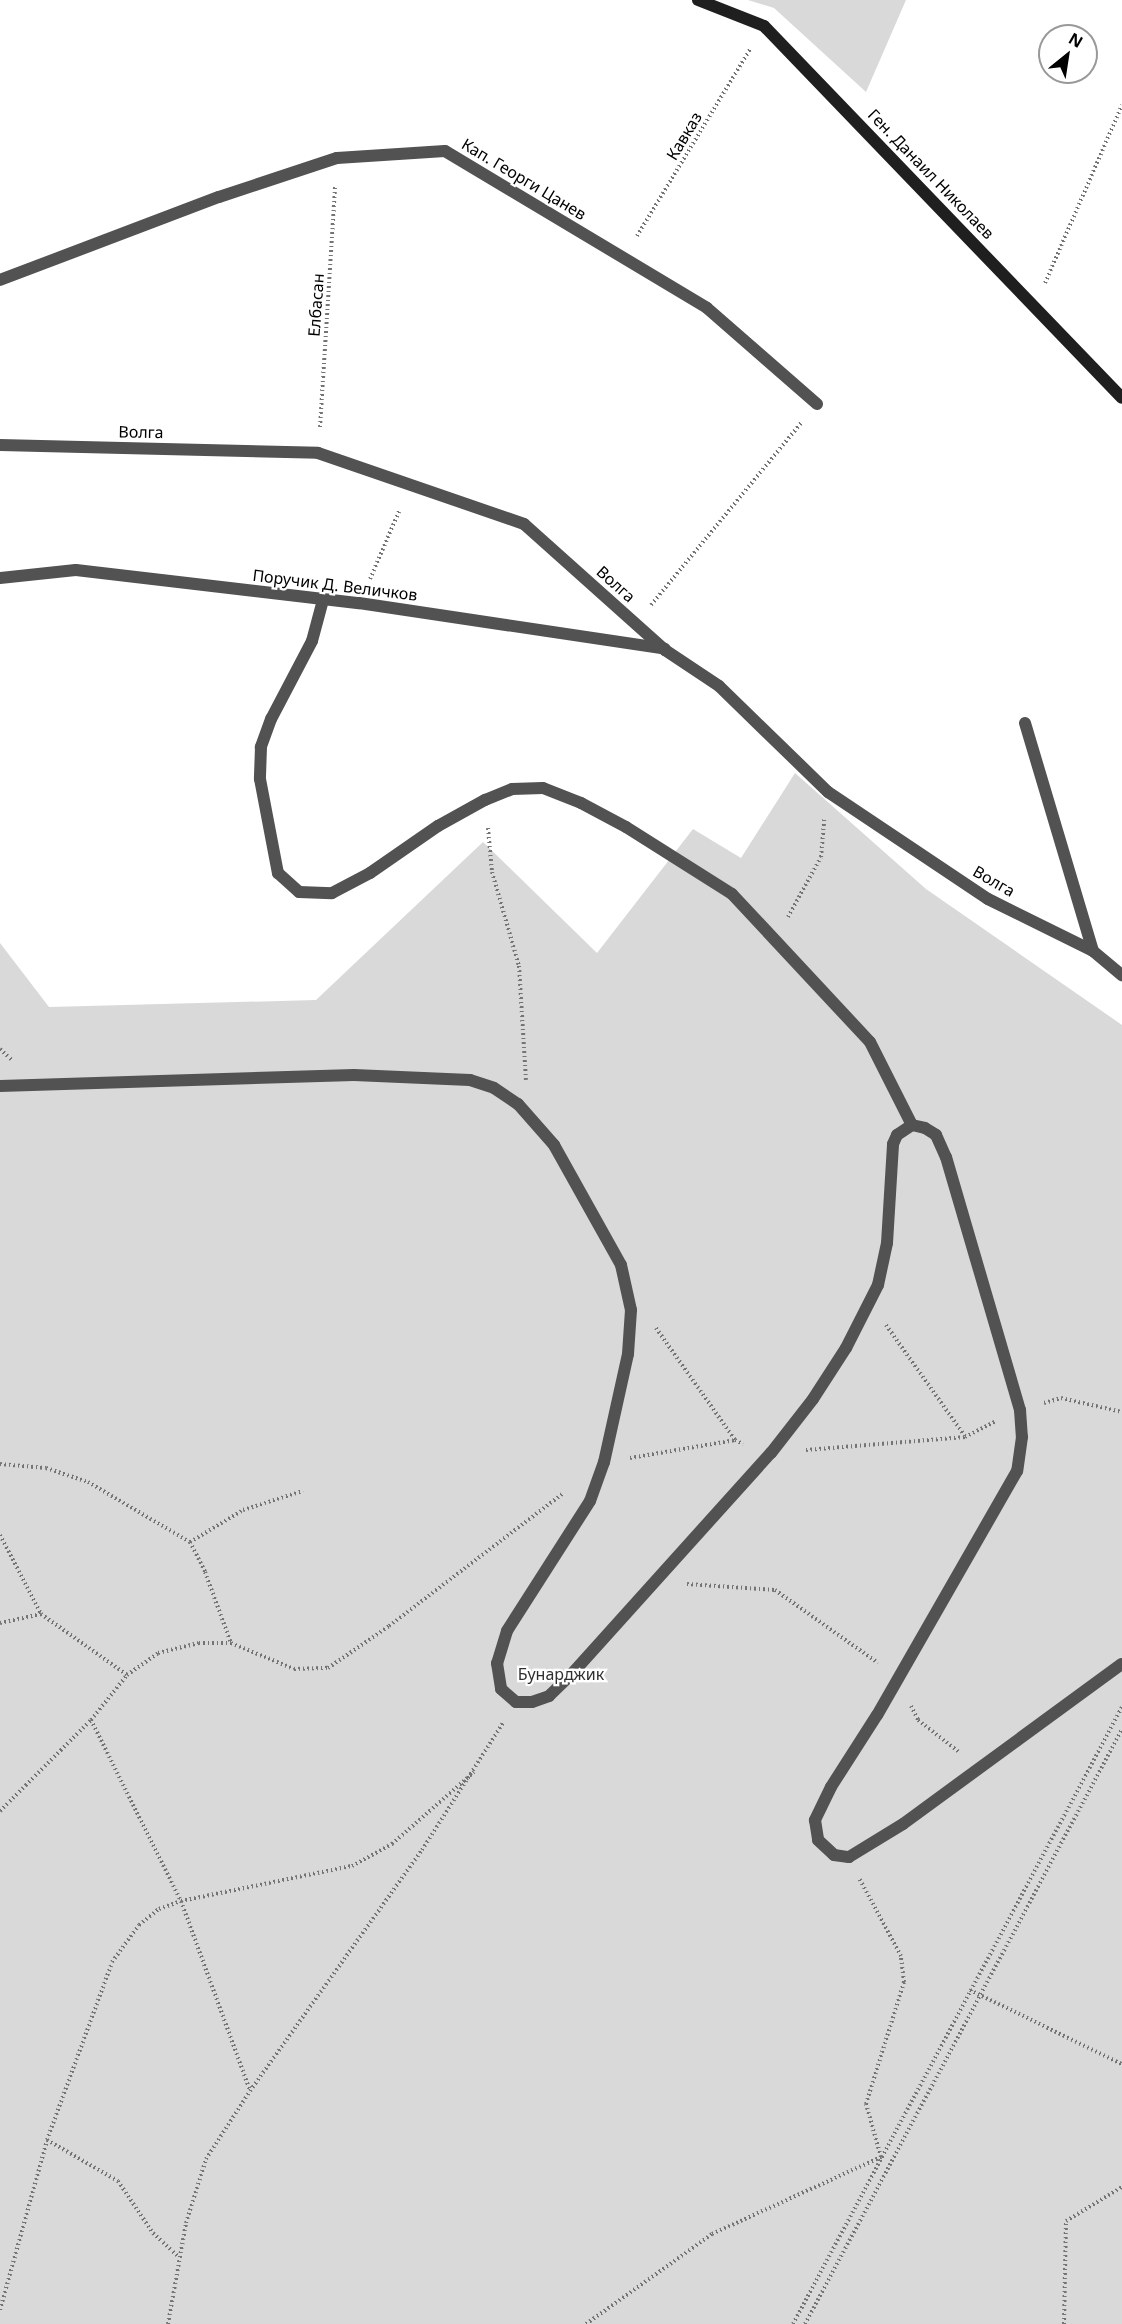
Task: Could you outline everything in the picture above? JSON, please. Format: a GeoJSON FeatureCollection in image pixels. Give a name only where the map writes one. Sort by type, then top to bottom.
{"type":"FeatureCollection","features":[{"type":"Feature","properties":{"kind":"street","name":"Ген. Данаил Николаев"},"geometry":{"type":"LineString","coordinates":[[698,0],[764,26],[1035,305],[1122,398]]}},
{"type":"Feature","properties":{"kind":"street","name":"Кап. Георги Цанев"},"geometry":{"type":"LineString","coordinates":[[0,280],[219,197],[337,158],[445,151],[707,308],[817,404]]}},
{"type":"Feature","properties":{"kind":"street","name":"Волга"},"geometry":{"type":"LineString","coordinates":[[0,445],[318,453],[411,483],[524,524],[666,650],[719,686],[828,792],[988,899],[1093,951],[1122,975]]}},
{"type":"Feature","properties":{"kind":"street","name":"Поручик Д. Величков"},"geometry":{"type":"LineString","coordinates":[[0,578],[76,570],[359,603],[666,650]]}},
{"type":"Feature","properties":{"kind":"street"},"geometry":{"type":"LineString","coordinates":[[323,600],[312,641],[272,719],[261,747],[260,779],[278,873],[299,892],[332,893],[370,873],[438,826],[485,800],[512,789],[543,788],[581,803],[670,854],[732,894],[779,941],[870,1042],[912,1125]]}},
{"type":"Feature","properties":{"kind":"street"},"geometry":{"type":"LineString","coordinates":[[1025,723],[1093,951]]}},
{"type":"Feature","properties":{"kind":"street"},"geometry":{"type":"LineString","coordinates":[[0,1086],[354,1075],[421,1076],[470,1080],[495,1088],[518,1104],[554,1145],[621,1265],[631,1310],[628,1354],[604,1462],[590,1501],[507,1631],[497,1663],[501,1689],[516,1702],[532,1702],[549,1696],[569,1677],[771,1453],[813,1399],[846,1348],[878,1285],[887,1243],[893,1144],[897,1135],[912,1125],[925,1128],[936,1135],[946,1157],[1020,1410],[1022,1437],[1017,1471],[815,1820],[818,1840],[834,1855],[849,1857],[903,1824],[981,1769],[1122,1664]]}},
{"type":"Feature","properties":{"kind":"path","name":"Кавказ"},"geometry":{"type":"LineString","coordinates":[[624,257],[764,26]]}},
{"type":"Feature","properties":{"kind":"path"},"geometry":{"type":"LineString","coordinates":[[1035,305],[1122,105]]}},
{"type":"Feature","properties":{"kind":"path","name":"Елбасан"},"geometry":{"type":"LineString","coordinates":[[318,453],[337,158]]}},
{"type":"Feature","properties":{"kind":"path"},"geometry":{"type":"LineString","coordinates":[[636,624],[817,404]]}},
{"type":"Feature","properties":{"kind":"path"},"geometry":{"type":"LineString","coordinates":[[359,603],[411,483]]}},
{"type":"Feature","properties":{"kind":"path"},"geometry":{"type":"LineString","coordinates":[[779,941],[790,909],[821,857],[828,792]]}},
{"type":"Feature","properties":{"kind":"path"},"geometry":{"type":"LineString","coordinates":[[485,800],[492,872],[519,966],[527,1077],[518,1104]]}},
{"type":"Feature","properties":{"kind":"path"},"geometry":{"type":"LineString","coordinates":[[870,1302],[965,1437]]}},
{"type":"Feature","properties":{"kind":"path"},"geometry":{"type":"LineString","coordinates":[[631,1310],[654,1326],[735,1440],[752,1449],[771,1453],[965,1437],[1020,1410],[1061,1398],[1122,1412]]}},
{"type":"Feature","properties":{"kind":"path"},"geometry":{"type":"LineString","coordinates":[[604,1462],[735,1440]]}},
{"type":"Feature","properties":{"kind":"path"},"geometry":{"type":"LineString","coordinates":[[0,1464],[46,1468],[88,1482],[190,1542],[205,1572],[231,1644]]}},
{"type":"Feature","properties":{"kind":"path"},"geometry":{"type":"LineString","coordinates":[[0,1811],[91,1720],[126,1675],[158,1653],[199,1642],[231,1644],[294,1669],[328,1668],[389,1626],[567,1490]]}},
{"type":"Feature","properties":{"kind":"path"},"geometry":{"type":"LineString","coordinates":[[190,1542],[243,1510],[303,1491]]}},
{"type":"Feature","properties":{"kind":"path"},"geometry":{"type":"LineString","coordinates":[[0,1535],[40,1614],[126,1675]]}},
{"type":"Feature","properties":{"kind":"path"},"geometry":{"type":"LineString","coordinates":[[655,1582],[775,1590],[898,1677],[918,1720],[981,1769]]}},
{"type":"Feature","properties":{"kind":"path"},"geometry":{"type":"LineString","coordinates":[[0,1623],[40,1614]]}},
{"type":"Feature","properties":{"kind":"path"},"geometry":{"type":"LineString","coordinates":[[168,2324],[186,2223],[206,2159],[250,2091],[422,1850],[474,1772],[516,1702]]}},
{"type":"Feature","properties":{"kind":"path"},"geometry":{"type":"LineString","coordinates":[[793,2324],[1122,1707]]}},
{"type":"Feature","properties":{"kind":"path"},"geometry":{"type":"LineString","coordinates":[[91,1720],[181,1901],[250,2091]]}},
{"type":"Feature","properties":{"kind":"path"},"geometry":{"type":"LineString","coordinates":[[805,2324],[1122,1729]]}},
{"type":"Feature","properties":{"kind":"path"},"geometry":{"type":"LineString","coordinates":[[0,2310],[47,2140],[112,1962],[139,1925],[159,1909],[181,1901],[352,1866],[392,1844],[474,1772]]}},
{"type":"Feature","properties":{"kind":"path"},"geometry":{"type":"LineString","coordinates":[[870,1902],[901,1956],[904,1982],[866,2104],[881,2157]]}},
{"type":"Feature","properties":{"kind":"path"},"geometry":{"type":"LineString","coordinates":[[970,1990],[1122,2064]]}},
{"type":"Feature","properties":{"kind":"path"},"geometry":{"type":"LineString","coordinates":[[47,2140],[118,2181],[153,2233],[179,2257]]}},
{"type":"Feature","properties":{"kind":"path"},"geometry":{"type":"LineString","coordinates":[[586,2324],[712,2234],[881,2157]]}},
{"type":"Feature","properties":{"kind":"path"},"geometry":{"type":"LineString","coordinates":[[1064,2324],[1066,2222],[1122,2187]]}},
{"type":"Feature","properties":{"kind":"green space"},"geometry":{"type":"Polygon","coordinates":[[[748,0],[906,0],[866,92],[774,8],[748,0]]]}},
{"type":"Feature","properties":{"kind":"green space","name":"Бунарджик"},"geometry":{"type":"Polygon","coordinates":[[[795,773],[926,889],[1122,1025],[1122,2324],[0,2324],[0,943],[49,1007],[316,1000],[483,842],[597,953],[693,829],[741,858],[795,773]]]}}]}
